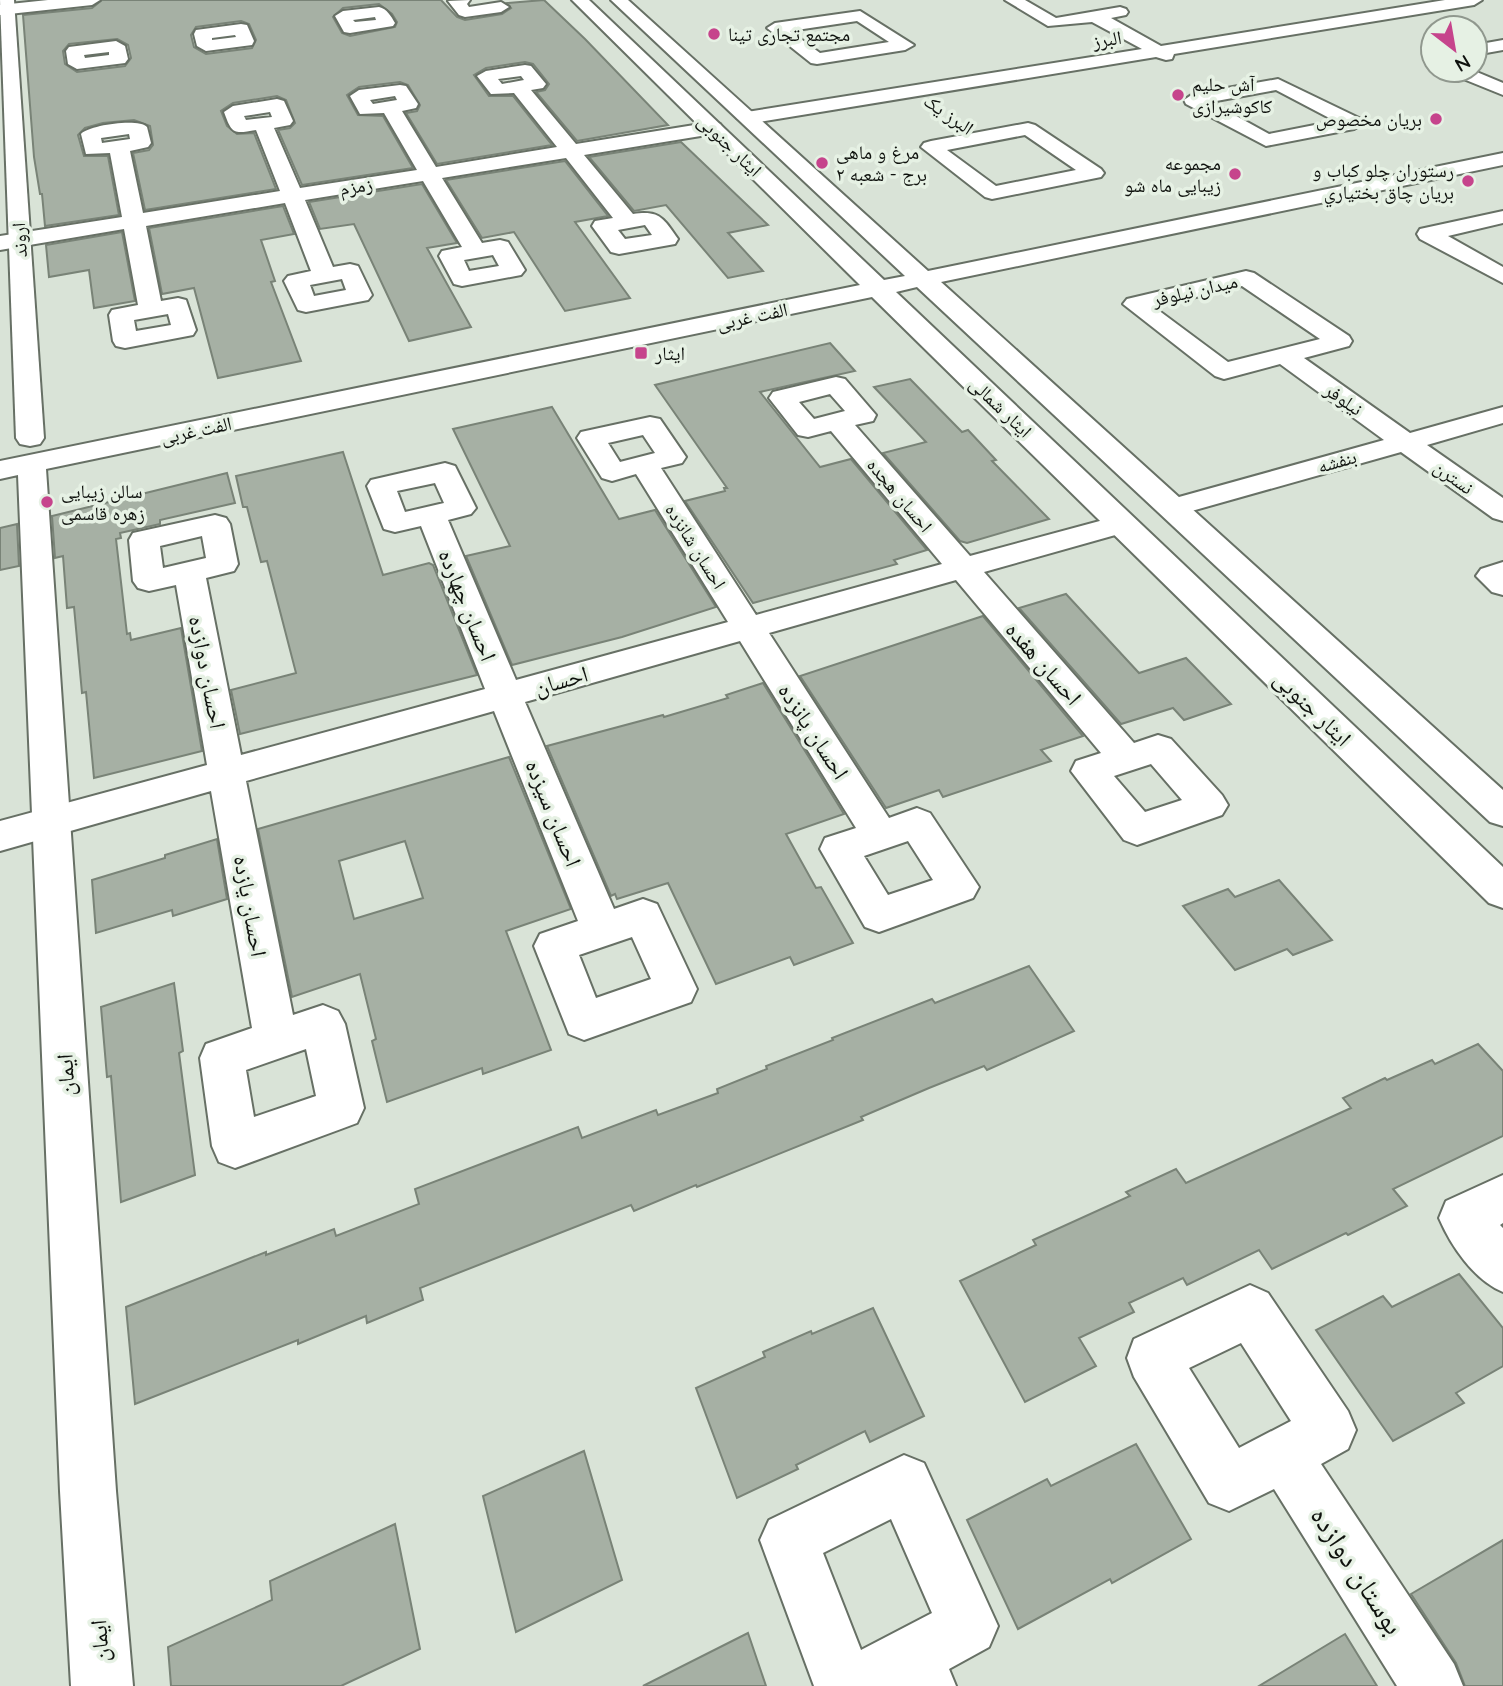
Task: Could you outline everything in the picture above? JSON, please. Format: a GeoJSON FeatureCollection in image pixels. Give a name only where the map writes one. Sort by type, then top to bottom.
{"type":"FeatureCollection","features":[{"type":"Feature","properties":{"kind":"street"},"geometry":{"type":"LineString","coordinates":[[462,0],[456,1],[465,12],[500,7],[494,0]]}},
{"type":"Feature","properties":{"kind":"street","name":"ایثار جنوبی"},"geometry":{"type":"LineString","coordinates":[[580,0],[872,281]]}},
{"type":"Feature","properties":{"kind":"street","name":"ایثار جنوبی"},"geometry":{"type":"LineString","coordinates":[[619,0],[925,281]]}},
{"type":"Feature","properties":{"kind":"street"},"geometry":{"type":"LineString","coordinates":[[1013,0],[1054,23],[1133,10],[1112,0]]}},
{"type":"Feature","properties":{"kind":"street","name":"البرز"},"geometry":{"type":"LineString","coordinates":[[747,118],[1474,0]]}},
{"type":"Feature","properties":{"kind":"street"},"geometry":{"type":"LineString","coordinates":[[4,7],[87,3]]}},
{"type":"Feature","properties":{"kind":"street"},"geometry":{"type":"LineString","coordinates":[[1359,5],[1407,26]]}},
{"type":"Feature","properties":{"kind":"street","name":"اروند"},"geometry":{"type":"LineString","coordinates":[[4,7],[10,242],[26,449]]}},
{"type":"Feature","properties":{"kind":"street"},"geometry":{"type":"LineString","coordinates":[[215,10],[223,31]]}},
{"type":"Feature","properties":{"kind":"street"},"geometry":{"type":"LineString","coordinates":[[860,16],[905,45],[861,52],[817,59],[775,28],[860,16]]}},
{"type":"Feature","properties":{"kind":"street"},"geometry":{"type":"LineString","coordinates":[[1094,16],[1182,63]]}},
{"type":"Feature","properties":{"kind":"street","name":"البرز یک"},"geometry":{"type":"LineString","coordinates":[[861,52],[938,106]]}},
{"type":"Feature","properties":{"kind":"street"},"geometry":{"type":"LineString","coordinates":[[1214,80],[1236,92],[1278,84],[1354,123],[1266,140],[1193,100],[1236,92]]}},
{"type":"Feature","properties":{"kind":"street"},"geometry":{"type":"LineString","coordinates":[[519,87],[628,222]]}},
{"type":"Feature","properties":{"kind":"street"},"geometry":{"type":"LineString","coordinates":[[390,107],[476,252]]}},
{"type":"Feature","properties":{"kind":"street","name":"البرز یک"},"geometry":{"type":"LineString","coordinates":[[960,122],[981,137]]}},
{"type":"Feature","properties":{"kind":"street"},"geometry":{"type":"LineString","coordinates":[[263,124],[325,276]]}},
{"type":"Feature","properties":{"kind":"street","name":"زمزم"},"geometry":{"type":"LineString","coordinates":[[10,242],[713,128]]}},
{"type":"Feature","properties":{"kind":"street"},"geometry":{"type":"LineString","coordinates":[[1028,129],[1094,173],[992,193],[931,147],[981,137],[1028,129]]}},
{"type":"Feature","properties":{"kind":"street","name":"الفت غربی"},"geometry":{"type":"LineString","coordinates":[[26,449],[872,281],[904,264],[1503,144]]}},
{"type":"Feature","properties":{"kind":"street"},"geometry":{"type":"LineString","coordinates":[[119,146],[151,310]]}},
{"type":"Feature","properties":{"kind":"street","name":"الفت غربی"},"geometry":{"type":"LineString","coordinates":[[314,382],[872,281],[925,281],[1503,159]]}},
{"type":"Feature","properties":{"kind":"street"},"geometry":{"type":"LineString","coordinates":[[1503,217],[1428,234],[1503,276]]}},
{"type":"Feature","properties":{"kind":"street","name":"میدان نیلوفر"},"geometry":{"type":"LineString","coordinates":[[1246,278],[1340,341],[1283,355],[1224,371],[1135,304],[1246,278]]}},
{"type":"Feature","properties":{"kind":"street","name":"ایثار شمالی"},"geometry":{"type":"LineString","coordinates":[[872,281],[1122,524]]}},
{"type":"Feature","properties":{"kind":"street","name":"ایثار شمالی"},"geometry":{"type":"LineString","coordinates":[[925,281],[1171,508]]}},
{"type":"Feature","properties":{"kind":"street","name":"نیلوفر"},"geometry":{"type":"LineString","coordinates":[[1283,355],[1405,442]]}},
{"type":"Feature","properties":{"kind":"street","name":"بنفشه"},"geometry":{"type":"LineString","coordinates":[[1171,508],[1503,415]]}},
{"type":"Feature","properties":{"kind":"street","name":"احسان هجده"},"geometry":{"type":"LineString","coordinates":[[838,422],[963,568]]}},
{"type":"Feature","properties":{"kind":"street","name":"نسترن"},"geometry":{"type":"LineString","coordinates":[[1405,442],[1503,512]]}},
{"type":"Feature","properties":{"kind":"street","name":"ایمان"},"geometry":{"type":"LineString","coordinates":[[26,449],[102,1686]]}},
{"type":"Feature","properties":{"kind":"street","name":"احسان شانزده"},"geometry":{"type":"LineString","coordinates":[[644,464],[748,628]]}},
{"type":"Feature","properties":{"kind":"street"},"geometry":{"type":"LineString","coordinates":[[1171,508],[1503,812]]}},
{"type":"Feature","properties":{"kind":"street","name":"احسان چهارده"},"geometry":{"type":"LineString","coordinates":[[431,515],[505,695]]}},
{"type":"Feature","properties":{"kind":"street","name":"ایثار جنوبی"},"geometry":{"type":"LineString","coordinates":[[1122,524],[1503,892]]}},
{"type":"Feature","properties":{"kind":"street","name":"احسان"},"geometry":{"type":"LineString","coordinates":[[0,836],[1122,524]]}},
{"type":"Feature","properties":{"kind":"street","name":"احسان هفده"},"geometry":{"type":"LineString","coordinates":[[963,568],[1126,758]]}},
{"type":"Feature","properties":{"kind":"street","name":"احسان دوازده"},"geometry":{"type":"LineString","coordinates":[[189,572],[226,773]]}},
{"type":"Feature","properties":{"kind":"street"},"geometry":{"type":"LineString","coordinates":[[1503,572],[1492,576],[1503,585]]}},
{"type":"Feature","properties":{"kind":"street","name":"احسان پانزده"},"geometry":{"type":"LineString","coordinates":[[748,628],[880,835]]}},
{"type":"Feature","properties":{"kind":"street","name":"احسان سیزده"},"geometry":{"type":"LineString","coordinates":[[505,695],[602,930]]}},
{"type":"Feature","properties":{"kind":"street","name":"احسان یازده"},"geometry":{"type":"LineString","coordinates":[[226,773],[276,1040]]}},
{"type":"Feature","properties":{"kind":"street"},"geometry":{"type":"LineString","coordinates":[[1503,1198],[1463,1217],[1503,1266]]}},
{"type":"Feature","properties":{"kind":"street","name":"بوستان دوازده"},"geometry":{"type":"LineString","coordinates":[[1283,1454],[1432,1686]]}},
{"type":"Feature","properties":{"kind":"street"},"geometry":{"type":"LineString","coordinates":[[845,1686],[789,1540],[904,1483],[968,1626],[919,1671],[855,1686]]}},
{"type":"Feature","properties":{"kind":"building"},"geometry":{"type":"Polygon","coordinates":[[[102,0],[441,0],[457,17],[465,20],[502,14],[511,8],[507,3],[544,0],[668,125],[577,141],[536,92],[545,90],[549,84],[533,64],[525,62],[486,68],[474,75],[489,96],[513,96],[552,145],[437,164],[406,113],[417,111],[420,105],[408,85],[400,82],[359,87],[347,95],[358,115],[383,116],[413,168],[302,185],[278,130],[290,128],[295,123],[286,100],[277,96],[233,103],[221,111],[227,126],[237,134],[254,133],[276,189],[145,210],[133,153],[149,150],[153,145],[150,126],[134,120],[103,123],[85,128],[78,135],[84,156],[108,156],[119,215],[45,226],[34,157],[23,15],[92,8],[102,0]],[[379,4],[343,8],[333,17],[342,33],[350,36],[395,27],[397,22],[392,14],[379,4]],[[241,21],[196,27],[191,35],[194,47],[206,54],[252,48],[256,40],[249,24],[241,21]],[[117,39],[69,44],[63,51],[65,64],[77,72],[125,66],[131,58],[128,45],[117,39]]]}},
{"type":"Feature","properties":{"kind":"building"},"geometry":{"type":"Polygon","coordinates":[[[681,142],[768,225],[728,233],[763,271],[728,278],[666,205],[634,211],[589,157],[681,142]]]}},
{"type":"Feature","properties":{"kind":"building"},"geometry":{"type":"Polygon","coordinates":[[[565,161],[608,216],[575,222],[630,298],[565,311],[514,232],[482,238],[446,180],[565,161]]]}},
{"type":"Feature","properties":{"kind":"building"},"geometry":{"type":"Polygon","coordinates":[[[422,184],[457,243],[427,248],[471,327],[409,341],[354,224],[320,229],[309,202],[422,184]]]}},
{"type":"Feature","properties":{"kind":"building"},"geometry":{"type":"Polygon","coordinates":[[[283,206],[294,234],[261,240],[275,281],[271,282],[301,361],[218,378],[194,288],[162,294],[149,228],[283,206]]]}},
{"type":"Feature","properties":{"kind":"building"},"geometry":{"type":"Polygon","coordinates":[[[122,232],[135,301],[94,308],[89,270],[49,277],[46,245],[122,232]]]}},
{"type":"Feature","properties":{"kind":"building"},"geometry":{"type":"Polygon","coordinates":[[[830,343],[855,371],[760,392],[820,467],[851,459],[927,550],[894,560],[897,564],[753,603],[685,501],[725,491],[724,488],[727,488],[655,385],[830,343]]]}},
{"type":"Feature","properties":{"kind":"building"},"geometry":{"type":"Polygon","coordinates":[[[910,379],[962,432],[968,430],[996,460],[992,461],[1049,519],[967,543],[960,541],[883,453],[926,442],[874,387],[910,379]]]}},
{"type":"Feature","properties":{"kind":"building"},"geometry":{"type":"Polygon","coordinates":[[[552,407],[619,519],[655,510],[716,607],[622,637],[512,665],[466,556],[510,546],[453,429],[552,407]]]}},
{"type":"Feature","properties":{"kind":"building"},"geometry":{"type":"Polygon","coordinates":[[[343,452],[383,575],[429,563],[433,565],[477,675],[240,734],[231,690],[296,673],[267,561],[261,562],[236,476],[343,452]]]}},
{"type":"Feature","properties":{"kind":"building"},"geometry":{"type":"Polygon","coordinates":[[[227,473],[235,503],[160,520],[160,524],[120,533],[121,538],[116,539],[127,634],[130,633],[131,640],[181,628],[202,751],[94,778],[74,607],[67,608],[63,556],[55,558],[52,516],[227,473]]]}},
{"type":"Feature","properties":{"kind":"building"},"geometry":{"type":"Polygon","coordinates":[[[17,524],[19,566],[0,570],[0,528],[17,524]]]}},
{"type":"Feature","properties":{"kind":"building"},"geometry":{"type":"Polygon","coordinates":[[[1066,594],[1139,673],[1186,658],[1231,704],[1184,720],[1173,708],[1121,724],[1019,608],[1066,594]]]}},
{"type":"Feature","properties":{"kind":"building"},"geometry":{"type":"Polygon","coordinates":[[[983,616],[1083,736],[1041,750],[1051,761],[943,797],[939,790],[886,808],[800,676],[983,616]]]}},
{"type":"Feature","properties":{"kind":"building"},"geometry":{"type":"Polygon","coordinates":[[[763,683],[844,814],[786,834],[816,888],[821,887],[853,943],[794,965],[790,957],[716,984],[668,883],[617,899],[615,894],[611,896],[547,746],[663,715],[664,717],[728,698],[726,695],[763,683]]]}},
{"type":"Feature","properties":{"kind":"building"},"geometry":{"type":"Polygon","coordinates":[[[509,757],[571,909],[506,931],[551,1050],[483,1074],[482,1068],[387,1102],[372,1041],[376,1039],[360,974],[292,997],[258,829],[509,757]],[[405,841],[339,861],[354,919],[423,898],[405,841]]]}},
{"type":"Feature","properties":{"kind":"building"},"geometry":{"type":"Polygon","coordinates":[[[217,839],[227,899],[173,916],[172,910],[96,933],[92,880],[217,839]]]}},
{"type":"Feature","properties":{"kind":"building"},"geometry":{"type":"Polygon","coordinates":[[[1279,880],[1332,940],[1293,955],[1287,949],[1235,970],[1183,906],[1228,889],[1235,897],[1279,880]]]}},
{"type":"Feature","properties":{"kind":"building"},"geometry":{"type":"Polygon","coordinates":[[[1029,966],[1074,1031],[987,1070],[984,1066],[929,1088],[861,1117],[863,1120],[697,1187],[696,1185],[634,1211],[631,1205],[420,1288],[423,1300],[367,1323],[366,1316],[135,1404],[126,1307],[266,1252],[266,1255],[334,1229],[336,1236],[419,1204],[415,1189],[578,1127],[582,1138],[656,1110],[658,1115],[718,1093],[717,1089],[767,1069],[766,1066],[833,1040],[832,1038],[932,999],[935,1003],[1029,966]]]}},
{"type":"Feature","properties":{"kind":"building"},"geometry":{"type":"Polygon","coordinates":[[[174,983],[183,1051],[179,1053],[195,1175],[121,1202],[111,1076],[107,1077],[101,1007],[174,983]]]}},
{"type":"Feature","properties":{"kind":"building"},"geometry":{"type":"Polygon","coordinates":[[[1478,1044],[1503,1071],[1503,1136],[1393,1189],[1407,1206],[1272,1269],[1259,1250],[1187,1285],[1183,1278],[1129,1303],[1134,1312],[1079,1338],[1096,1366],[1025,1402],[960,1281],[1036,1245],[1033,1240],[1130,1196],[1126,1192],[1176,1169],[1186,1183],[1351,1108],[1343,1098],[1385,1078],[1387,1080],[1432,1060],[1435,1064],[1478,1044]]]}},
{"type":"Feature","properties":{"kind":"building"},"geometry":{"type":"Polygon","coordinates":[[[1459,1274],[1503,1328],[1503,1366],[1456,1393],[1464,1403],[1393,1441],[1316,1330],[1383,1296],[1392,1307],[1459,1274]]]}},
{"type":"Feature","properties":{"kind":"building"},"geometry":{"type":"Polygon","coordinates":[[[873,1308],[924,1416],[870,1442],[865,1431],[796,1465],[798,1469],[737,1498],[696,1388],[765,1357],[763,1352],[873,1308]]]}},
{"type":"Feature","properties":{"kind":"building"},"geometry":{"type":"Polygon","coordinates":[[[1136,1444],[1191,1539],[1112,1583],[1110,1579],[1018,1629],[967,1520],[1047,1479],[1051,1486],[1136,1444]]]}},
{"type":"Feature","properties":{"kind":"building"},"geometry":{"type":"Polygon","coordinates":[[[584,1451],[622,1580],[516,1632],[483,1496],[584,1451]]]}},
{"type":"Feature","properties":{"kind":"building"},"geometry":{"type":"Polygon","coordinates":[[[395,1524],[420,1649],[341,1686],[171,1686],[168,1647],[272,1600],[270,1581],[395,1524]]]}},
{"type":"Feature","properties":{"kind":"building"},"geometry":{"type":"Polygon","coordinates":[[[1503,1540],[1503,1686],[1465,1686],[1456,1663],[1411,1594],[1503,1540]]]}},
{"type":"Feature","properties":{"kind":"building"},"geometry":{"type":"Polygon","coordinates":[[[748,1633],[766,1686],[643,1686],[748,1633]]]}},
{"type":"Feature","properties":{"kind":"building"},"geometry":{"type":"Polygon","coordinates":[[[1345,1634],[1377,1686],[1259,1686],[1345,1634]]]}},
{"type":"Feature","properties":{"kind":"place","name":"مجتمع تجاری تینا"},"geometry":{"type":"Point","coordinates":[714,34]}},
{"type":"Feature","properties":{"kind":"place","name":"آش حلیم کاکوشیرازی"},"geometry":{"type":"Point","coordinates":[1178,95]}},
{"type":"Feature","properties":{"kind":"place","name":"بریان مخصوص"},"geometry":{"type":"Point","coordinates":[1436,119]}},
{"type":"Feature","properties":{"kind":"place","name":"مرغ و ماهی برج - شعبه ۲"},"geometry":{"type":"Point","coordinates":[822,163]}},
{"type":"Feature","properties":{"kind":"place","name":"مجموعه زیبایی ماه شو"},"geometry":{"type":"Point","coordinates":[1235,174]}},
{"type":"Feature","properties":{"kind":"place","name":"رستوران چلو كباب و بريان چاق بختياري"},"geometry":{"type":"Point","coordinates":[1468,181]}},
{"type":"Feature","properties":{"kind":"place","name":"ایثار"},"geometry":{"type":"Point","coordinates":[641,353]}},
{"type":"Feature","properties":{"kind":"place","name":"سالن زیبایی زهره قاسمی"},"geometry":{"type":"Point","coordinates":[47,502]}}]}
